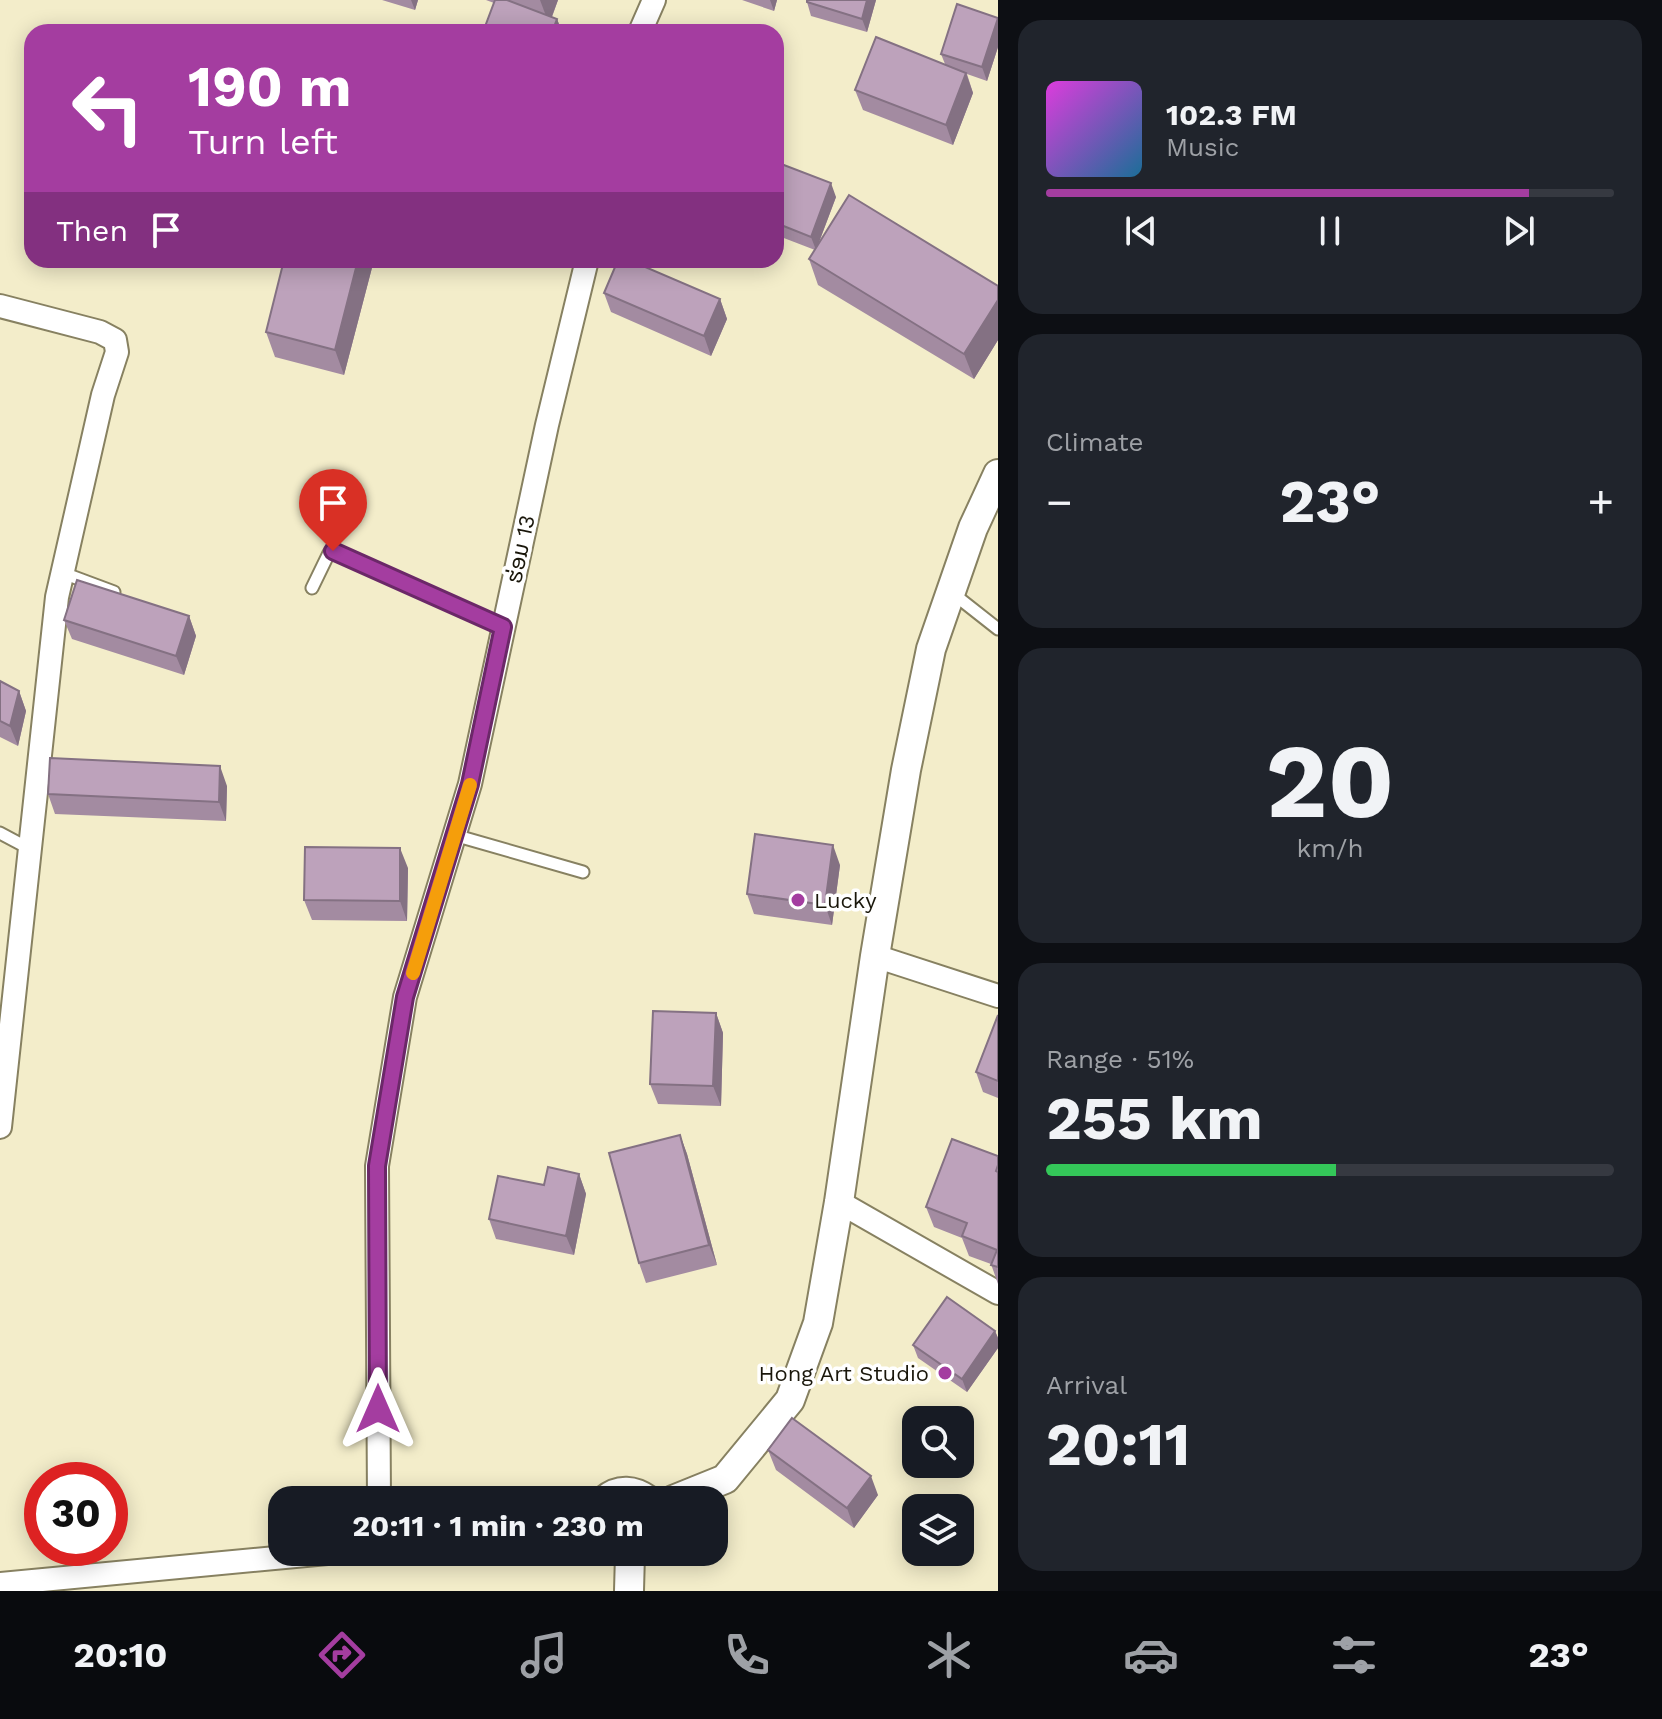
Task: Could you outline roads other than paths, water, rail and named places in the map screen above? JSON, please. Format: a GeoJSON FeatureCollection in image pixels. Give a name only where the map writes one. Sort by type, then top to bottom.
{"type":"FeatureCollection","features":[{"type":"Feature","properties":{"kind":"street"},"geometry":{"type":"LineString","coordinates":[[644,24],[654,0]]}},
{"type":"Feature","properties":{"kind":"street","name":"ຮ່ອມ 13"},"geometry":{"type":"LineString","coordinates":[[379,1486],[377,1166],[405,997],[470,784],[547,425],[585,268]]}},
{"type":"Feature","properties":{"kind":"street"},"geometry":{"type":"LineString","coordinates":[[0,306],[100,332],[115,340],[117,352],[103,395],[57,597],[0,1127]]}},
{"type":"Feature","properties":{"kind":"street"},"geometry":{"type":"LineString","coordinates":[[708,1486],[725,1479],[790,1400],[818,1323],[906,770],[928,664],[973,528],[998,474]]}},
{"type":"Feature","properties":{"kind":"street"},"geometry":{"type":"LineString","coordinates":[[875,956],[998,996]]}},
{"type":"Feature","properties":{"kind":"street"},"geometry":{"type":"LineString","coordinates":[[839,1202],[998,1293]]}},
{"type":"Feature","properties":{"kind":"street"},"geometry":{"type":"LineString","coordinates":[[0,1584],[268,1559]]}},
{"type":"Feature","properties":{"kind":"street"},"geometry":{"type":"LineString","coordinates":[[628,1566],[629,1591]]}},
{"type":"Feature","properties":{"kind":"lane"},"geometry":{"type":"LineString","coordinates":[[312,588],[329,553],[333,551],[503,627]]}},
{"type":"Feature","properties":{"kind":"lane"},"geometry":{"type":"LineString","coordinates":[[63,573],[121,595]]}},
{"type":"Feature","properties":{"kind":"lane"},"geometry":{"type":"LineString","coordinates":[[951,592],[998,629]]}},
{"type":"Feature","properties":{"kind":"lane"},"geometry":{"type":"LineString","coordinates":[[0,833],[30,849]]}},
{"type":"Feature","properties":{"kind":"lane"},"geometry":{"type":"LineString","coordinates":[[454,835],[583,872]]}},
{"type":"Feature","properties":{"kind":"place","name":"Lucky"},"geometry":{"type":"Point","coordinates":[798,900]}},
{"type":"Feature","properties":{"kind":"place","name":"Hong Art Studio"},"geometry":{"type":"Point","coordinates":[945,1373]}}]}
